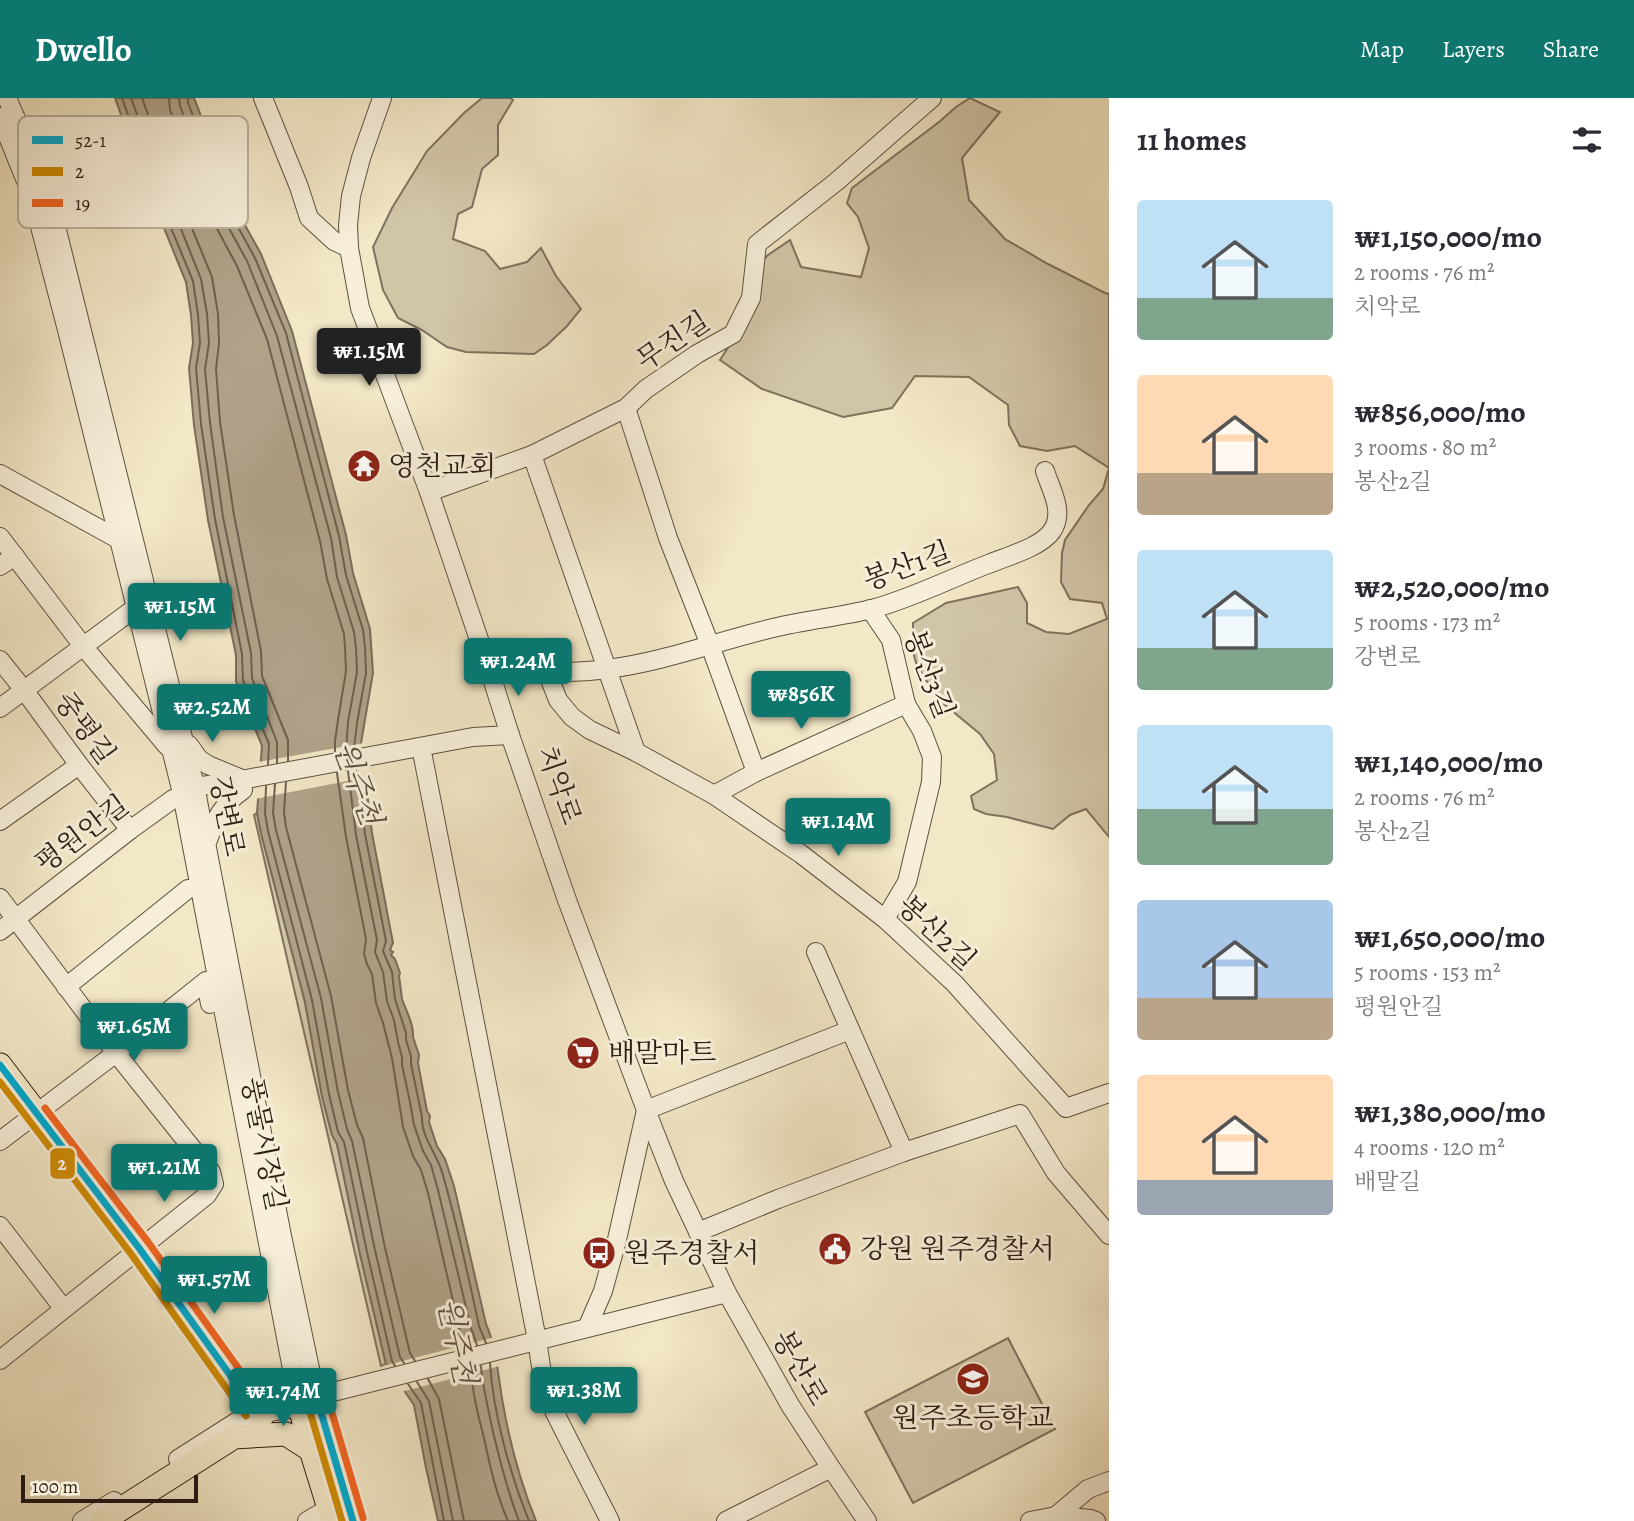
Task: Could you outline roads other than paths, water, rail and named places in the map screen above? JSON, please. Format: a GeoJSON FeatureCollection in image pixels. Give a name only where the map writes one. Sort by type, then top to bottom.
{"type":"FeatureCollection","features":[{"type":"Feature","properties":{"kind":"main road"},"geometry":{"type":"LineString","coordinates":[[0,1065],[139,1248],[258,1414],[272,1400],[314,1398]]}},
{"type":"Feature","properties":{"kind":"main road"},"geometry":{"type":"LineString","coordinates":[[314,1398],[310,1450],[331,1514]]}},
{"type":"Feature","properties":{"kind":"main road"},"geometry":{"type":"LineString","coordinates":[[314,1398],[354,1521]]}},
{"type":"Feature","properties":{"kind":"main road"},"geometry":{"type":"LineString","coordinates":[[113,1514],[234,1437],[286,1434],[310,1450]]}},
{"type":"Feature","properties":{"kind":"street"},"geometry":{"type":"LineString","coordinates":[[263,98],[309,218],[334,241],[349,248]]}},
{"type":"Feature","properties":{"kind":"street","name":"치악로"},"geometry":{"type":"LineString","coordinates":[[382,98],[351,196],[349,248],[360,308],[429,492],[567,900],[674,1181],[727,1293]]}},
{"type":"Feature","properties":{"kind":"street","name":"무진길"},"geometry":{"type":"LineString","coordinates":[[429,492],[532,455],[626,408],[646,389],[733,334],[751,298],[757,244],[836,182],[932,98]]}},
{"type":"Feature","properties":{"kind":"street","name":"강변로"},"geometry":{"type":"LineString","coordinates":[[7,105],[18,145]]}},
{"type":"Feature","properties":{"kind":"street","name":"강변로"},"geometry":{"type":"LineString","coordinates":[[7,105],[18,128]]}},
{"type":"Feature","properties":{"kind":"street","name":"강변로"},"geometry":{"type":"LineString","coordinates":[[40,228],[171,751],[206,843],[314,1398]]}},
{"type":"Feature","properties":{"kind":"street","name":"강변로"},"geometry":{"type":"LineString","coordinates":[[56,228],[183,736],[188,795],[314,1398]]}},
{"type":"Feature","properties":{"kind":"street"},"geometry":{"type":"LineString","coordinates":[[626,408],[668,538],[756,772]]}},
{"type":"Feature","properties":{"kind":"street"},"geometry":{"type":"LineString","coordinates":[[532,455],[636,752]]}},
{"type":"Feature","properties":{"kind":"street","name":"봉산1길"},"geometry":{"type":"LineString","coordinates":[[490,672],[608,669],[657,659],[775,627],[870,609],[906,599],[1031,547],[1051,534],[1058,507],[1045,471]]}},
{"type":"Feature","properties":{"kind":"street"},"geometry":{"type":"LineString","coordinates":[[0,474],[118,539]]}},
{"type":"Feature","properties":{"kind":"street","name":"중평길"},"geometry":{"type":"LineString","coordinates":[[0,537],[7,561],[171,751]]}},
{"type":"Feature","properties":{"kind":"street","name":"중평길"},"geometry":{"type":"LineString","coordinates":[[0,708],[135,608]]}},
{"type":"Feature","properties":{"kind":"street","name":"봉산3길"},"geometry":{"type":"LineString","coordinates":[[870,609],[891,639],[906,705],[922,731],[932,757],[931,782],[907,882],[885,919]]}},
{"type":"Feature","properties":{"kind":"street","name":"중평길"},"geometry":{"type":"LineString","coordinates":[[0,660],[130,830]]}},
{"type":"Feature","properties":{"kind":"street","name":"봉산2길"},"geometry":{"type":"LineString","coordinates":[[547,672],[558,700],[572,717],[590,730],[713,795],[801,854],[885,919],[955,984],[1066,1108],[1109,1093]]}},
{"type":"Feature","properties":{"kind":"street"},"geometry":{"type":"LineString","coordinates":[[713,795],[756,772],[906,705]]}},
{"type":"Feature","properties":{"kind":"street"},"geometry":{"type":"LineString","coordinates":[[188,795],[422,752],[473,737],[510,735]]}},
{"type":"Feature","properties":{"kind":"street"},"geometry":{"type":"LineString","coordinates":[[183,736],[199,759],[232,786]]}},
{"type":"Feature","properties":{"kind":"street"},"geometry":{"type":"LineString","coordinates":[[422,752],[531,1341],[555,1413],[610,1521]]}},
{"type":"Feature","properties":{"kind":"street","name":"평원안길"},"geometry":{"type":"LineString","coordinates":[[0,821],[79,765]]}},
{"type":"Feature","properties":{"kind":"street"},"geometry":{"type":"LineString","coordinates":[[206,843],[232,786]]}},
{"type":"Feature","properties":{"kind":"street","name":"평원안길"},"geometry":{"type":"LineString","coordinates":[[0,931],[130,830],[173,799],[188,795]]}},
{"type":"Feature","properties":{"kind":"street"},"geometry":{"type":"LineString","coordinates":[[66,987],[188,889]]}},
{"type":"Feature","properties":{"kind":"street"},"geometry":{"type":"LineString","coordinates":[[0,898],[116,1053],[211,1172],[214,1184],[207,1195],[0,1360]]}},
{"type":"Feature","properties":{"kind":"street"},"geometry":{"type":"LineString","coordinates":[[816,952],[904,1152]]}},
{"type":"Feature","properties":{"kind":"street","name":"풍물시장길"},"geometry":{"type":"LineString","coordinates":[[116,1053],[206,981],[282,1373],[314,1398]]}},
{"type":"Feature","properties":{"kind":"street"},"geometry":{"type":"LineString","coordinates":[[587,1328],[603,1291],[616,1244],[646,1110],[850,1030]]}},
{"type":"Feature","properties":{"kind":"street"},"geometry":{"type":"LineString","coordinates":[[0,1141],[116,1053]]}},
{"type":"Feature","properties":{"kind":"street"},"geometry":{"type":"LineString","coordinates":[[698,1232],[904,1152],[1020,1114],[1056,1173],[1109,1234]]}},
{"type":"Feature","properties":{"kind":"street"},"geometry":{"type":"LineString","coordinates":[[0,1226],[63,1308]]}},
{"type":"Feature","properties":{"kind":"street"},"geometry":{"type":"LineString","coordinates":[[314,1398],[727,1293]]}},
{"type":"Feature","properties":{"kind":"street","name":"봉산로"},"geometry":{"type":"LineString","coordinates":[[727,1293],[790,1405],[867,1521]]}},
{"type":"Feature","properties":{"kind":"street"},"geometry":{"type":"LineString","coordinates":[[234,1437],[258,1414]]}},
{"type":"Feature","properties":{"kind":"street"},"geometry":{"type":"LineString","coordinates":[[82,1521],[113,1514],[258,1414]]}},
{"type":"Feature","properties":{"kind":"street"},"geometry":{"type":"LineString","coordinates":[[726,1521],[831,1468]]}},
{"type":"Feature","properties":{"kind":"street"},"geometry":{"type":"LineString","coordinates":[[1056,1519],[1088,1489],[1109,1481]]}},
{"type":"Feature","properties":{"kind":"street"},"geometry":{"type":"LineString","coordinates":[[307,1521],[331,1514]]}},
{"type":"Feature","properties":{"kind":"street"},"geometry":{"type":"LineString","coordinates":[[1030,1521],[1096,1521]]}},
{"type":"Feature","properties":{"kind":"water"},"geometry":{"type":"Polygon","coordinates":[[[115,98],[194,98],[201,116],[121,116],[115,98]]]}},
{"type":"Feature","properties":{"kind":"water","name":"원주천"},"geometry":{"type":"Polygon","coordinates":[[[164,228],[247,228],[261,254],[292,331],[346,535],[353,573],[370,629],[373,673],[361,743],[372,833],[393,943],[391,955],[400,973],[402,999],[419,1055],[418,1063],[429,1122],[454,1186],[495,1353],[513,1449],[536,1521],[438,1521],[414,1405],[386,1364],[337,1144],[322,1096],[305,1002],[257,813],[262,746],[236,681],[236,655],[208,520],[194,425],[189,368],[193,343],[186,282],[164,228]]]}},
{"type":"Feature","properties":{"kind":"place","name":"영천교회"},"geometry":{"type":"Point","coordinates":[364,466]}},
{"type":"Feature","properties":{"kind":"place","name":"배말마트"},"geometry":{"type":"Point","coordinates":[583,1053]}},
{"type":"Feature","properties":{"kind":"place","name":"강원 원주경찰서"},"geometry":{"type":"Point","coordinates":[835,1249]}},
{"type":"Feature","properties":{"kind":"place","name":"원주경찰서"},"geometry":{"type":"Point","coordinates":[599,1253]}},
{"type":"Feature","properties":{"kind":"place","name":"원주초등학교"},"geometry":{"type":"Point","coordinates":[973,1379]}}]}
